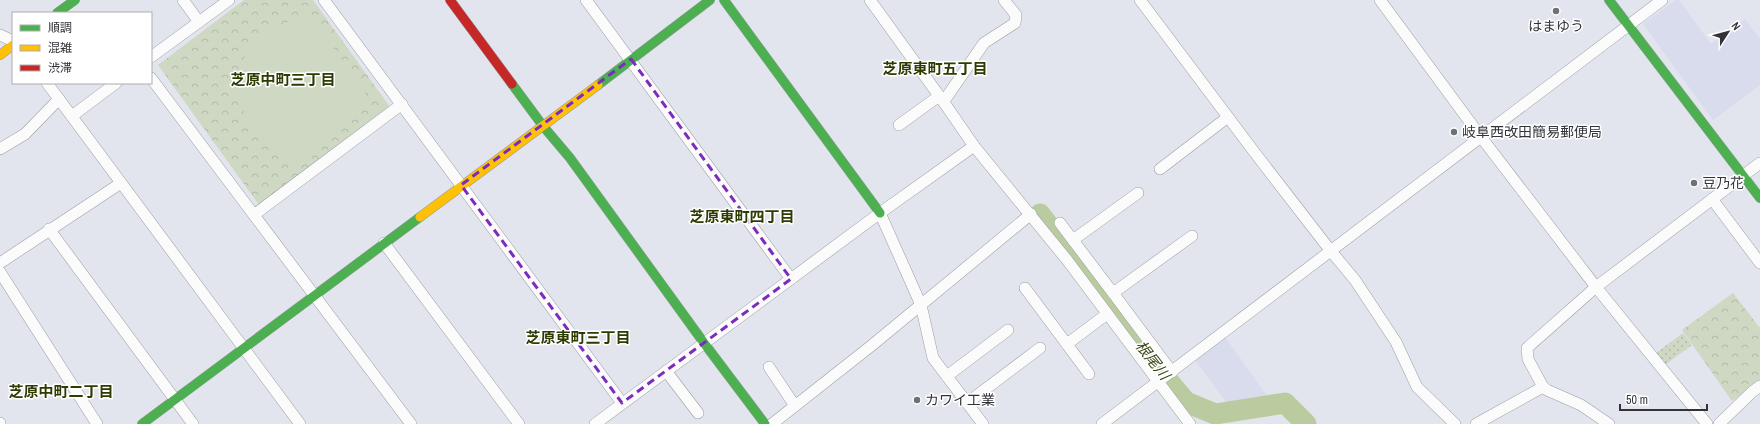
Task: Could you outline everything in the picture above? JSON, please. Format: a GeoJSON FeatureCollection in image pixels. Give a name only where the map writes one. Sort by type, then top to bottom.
{"type":"FeatureCollection","features":[{"type":"Feature","properties":{"kind":"street"},"geometry":{"type":"LineString","coordinates":[[64,11],[75,0]]}},
{"type":"Feature","properties":{"kind":"street"},"geometry":{"type":"LineString","coordinates":[[183,0],[200,22]]}},
{"type":"Feature","properties":{"kind":"street"},"geometry":{"type":"LineString","coordinates":[[152,56],[229,0]]}},
{"type":"Feature","properties":{"kind":"street"},"geometry":{"type":"LineString","coordinates":[[324,0],[622,403]]}},
{"type":"Feature","properties":{"kind":"street"},"geometry":{"type":"LineString","coordinates":[[450,0],[544,126],[570,158],[704,343],[765,424]]}},
{"type":"Feature","properties":{"kind":"street"},"geometry":{"type":"LineString","coordinates":[[586,0],[631,59],[791,279]]}},
{"type":"Feature","properties":{"kind":"street"},"geometry":{"type":"LineString","coordinates":[[142,424],[462,185],[544,126],[710,0]]}},
{"type":"Feature","properties":{"kind":"street"},"geometry":{"type":"LineString","coordinates":[[724,0],[880,212],[921,305],[933,358],[983,424]]}},
{"type":"Feature","properties":{"kind":"street"},"geometry":{"type":"LineString","coordinates":[[870,0],[974,146],[1067,260],[1190,424]]}},
{"type":"Feature","properties":{"kind":"street"},"geometry":{"type":"LineString","coordinates":[[899,125],[940,98],[946,98],[984,43],[1015,23],[1016,15],[1004,0]]}},
{"type":"Feature","properties":{"kind":"street"},"geometry":{"type":"LineString","coordinates":[[1140,0],[1330,250],[1355,280],[1396,342],[1417,387],[1455,424]]}},
{"type":"Feature","properties":{"kind":"street"},"geometry":{"type":"LineString","coordinates":[[1380,0],[1481,137],[1596,287],[1707,424]]}},
{"type":"Feature","properties":{"kind":"street"},"geometry":{"type":"LineString","coordinates":[[1609,0],[1760,198]]}},
{"type":"Feature","properties":{"kind":"street"},"geometry":{"type":"LineString","coordinates":[[1102,424],[1662,0]]}},
{"type":"Feature","properties":{"kind":"street"},"geometry":{"type":"LineString","coordinates":[[0,35],[12,41]]}},
{"type":"Feature","properties":{"kind":"street"},"geometry":{"type":"LineString","coordinates":[[0,55],[12,46]]}},
{"type":"Feature","properties":{"kind":"street"},"geometry":{"type":"LineString","coordinates":[[152,79],[255,214],[411,424]]}},
{"type":"Feature","properties":{"kind":"street"},"geometry":{"type":"LineString","coordinates":[[48,84],[300,424]]}},
{"type":"Feature","properties":{"kind":"street"},"geometry":{"type":"LineString","coordinates":[[72,116],[115,84]]}},
{"type":"Feature","properties":{"kind":"street"},"geometry":{"type":"LineString","coordinates":[[0,149],[25,134],[59,99]]}},
{"type":"Feature","properties":{"kind":"street"},"geometry":{"type":"LineString","coordinates":[[255,214],[402,104]]}},
{"type":"Feature","properties":{"kind":"street"},"geometry":{"type":"LineString","coordinates":[[1160,169],[1228,117]]}},
{"type":"Feature","properties":{"kind":"street"},"geometry":{"type":"LineString","coordinates":[[595,424],[880,212],[974,146]]}},
{"type":"Feature","properties":{"kind":"street"},"geometry":{"type":"LineString","coordinates":[[1609,424],[1581,405],[1543,387],[1528,359],[1527,348],[1596,287],[1760,162]]}},
{"type":"Feature","properties":{"kind":"street"},"geometry":{"type":"LineString","coordinates":[[0,263],[49,229],[121,183]]}},
{"type":"Feature","properties":{"kind":"street"},"geometry":{"type":"LineString","coordinates":[[1073,240],[1138,193]]}},
{"type":"Feature","properties":{"kind":"street"},"geometry":{"type":"LineString","coordinates":[[1712,198],[1760,263]]}},
{"type":"Feature","properties":{"kind":"street"},"geometry":{"type":"LineString","coordinates":[[772,424],[921,305],[1031,214]]}},
{"type":"Feature","properties":{"kind":"street"},"geometry":{"type":"LineString","coordinates":[[1060,223],[1172,372]]}},
{"type":"Feature","properties":{"kind":"street"},"geometry":{"type":"LineString","coordinates":[[49,229],[193,424]]}},
{"type":"Feature","properties":{"kind":"street"},"geometry":{"type":"LineString","coordinates":[[1113,293],[1192,236]]}},
{"type":"Feature","properties":{"kind":"street"},"geometry":{"type":"LineString","coordinates":[[384,243],[519,424]]}},
{"type":"Feature","properties":{"kind":"street"},"geometry":{"type":"LineString","coordinates":[[0,272],[97,424]]}},
{"type":"Feature","properties":{"kind":"street"},"geometry":{"type":"LineString","coordinates":[[1025,288],[1090,374]]}},
{"type":"Feature","properties":{"kind":"street"},"geometry":{"type":"LineString","coordinates":[[1067,344],[1107,314]]}},
{"type":"Feature","properties":{"kind":"street"},"geometry":{"type":"LineString","coordinates":[[947,376],[1008,330]]}},
{"type":"Feature","properties":{"kind":"street"},"geometry":{"type":"LineString","coordinates":[[967,403],[1040,348]]}},
{"type":"Feature","properties":{"kind":"street"},"geometry":{"type":"LineString","coordinates":[[769,368],[795,406]]}},
{"type":"Feature","properties":{"kind":"street"},"geometry":{"type":"LineString","coordinates":[[666,371],[698,413]]}},
{"type":"Feature","properties":{"kind":"street"},"geometry":{"type":"LineString","coordinates":[[1719,424],[1760,386]]}},
{"type":"Feature","properties":{"kind":"street"},"geometry":{"type":"LineString","coordinates":[[1476,424],[1543,387]]}},
{"type":"Feature","properties":{"kind":"highlighted area"},"geometry":{"type":"Polygon","coordinates":[[[631,59],[791,279],[622,403],[461,185],[631,59]]]}},
{"type":"Feature","properties":{"kind":"shaded area"},"geometry":{"type":"Polygon","coordinates":[[[1676,0],[1679,0],[1711,44],[1745,19],[1760,39],[1760,85],[1713,120],[1643,24],[1676,0]]]}},
{"type":"Feature","properties":{"kind":"shaded area"},"geometry":{"type":"Polygon","coordinates":[[[1225,337],[1270,400],[1232,410],[1195,360],[1225,337]]]}},
{"type":"Feature","properties":{"kind":"green space"},"geometry":{"type":"Polygon","coordinates":[[[244,0],[313,0],[390,107],[259,205],[158,65],[244,0]]]}},
{"type":"Feature","properties":{"kind":"green space"},"geometry":{"type":"Polygon","coordinates":[[[309,14],[372,103],[293,169],[265,141],[248,118],[241,107],[236,94],[234,80],[244,57],[259,40],[277,27],[309,14]]]}},
{"type":"Feature","properties":{"kind":"green space"},"geometry":{"type":"Polygon","coordinates":[[[1733,293],[1760,328],[1760,382],[1732,401],[1682,330],[1733,293]]]}},
{"type":"Feature","properties":{"kind":"green space"},"geometry":{"type":"Polygon","coordinates":[[[1683,333],[1692,345],[1665,365],[1656,353],[1683,333]]]}},
{"type":"Feature","properties":{"kind":"waterway","name":"根尾川"},"geometry":{"type":"LineString","coordinates":[[1040,214],[1159,370],[1186,402],[1215,414],[1285,403],[1306,424]]}},
{"type":"Feature","properties":{"kind":"traffic: fast"},"geometry":{"type":"LineString","coordinates":[[58,12],[75,0]]}},
{"type":"Feature","properties":{"kind":"traffic: fast"},"geometry":{"type":"LineString","coordinates":[[598,85],[710,0]]}},
{"type":"Feature","properties":{"kind":"traffic: fast"},"geometry":{"type":"LineString","coordinates":[[724,0],[880,213]]}},
{"type":"Feature","properties":{"kind":"traffic: fast"},"geometry":{"type":"LineString","coordinates":[[1609,0],[1760,198]]}},
{"type":"Feature","properties":{"kind":"traffic: fast"},"geometry":{"type":"LineString","coordinates":[[512,84],[543,126],[570,158],[704,343],[765,424]]}},
{"type":"Feature","properties":{"kind":"traffic: fast"},"geometry":{"type":"LineString","coordinates":[[142,424],[420,217]]}},
{"type":"Feature","properties":{"kind":"traffic: slow"},"geometry":{"type":"LineString","coordinates":[[0,55],[12,46]]}},
{"type":"Feature","properties":{"kind":"traffic: slow"},"geometry":{"type":"LineString","coordinates":[[420,217],[598,85]]}},
{"type":"Feature","properties":{"kind":"traffic: jam"},"geometry":{"type":"LineString","coordinates":[[450,0],[512,84]]}},
{"type":"Feature","properties":{"kind":"place","name":"はまゆう"},"geometry":{"type":"Point","coordinates":[1556,11]}},
{"type":"Feature","properties":{"kind":"place","name":"岐阜西改田簡易郵便局"},"geometry":{"type":"Point","coordinates":[1454,132]}},
{"type":"Feature","properties":{"kind":"place","name":"豆乃花"},"geometry":{"type":"Point","coordinates":[1694,183]}},
{"type":"Feature","properties":{"kind":"place","name":"カワイ工業"},"geometry":{"type":"Point","coordinates":[917,400]}},
{"type":"Feature","properties":{"kind":"district","name":"芝原東町五丁目"},"geometry":{"type":"Point","coordinates":[935,68]}},
{"type":"Feature","properties":{"kind":"district","name":"芝原中町三丁目"},"geometry":{"type":"Point","coordinates":[283,79]}},
{"type":"Feature","properties":{"kind":"district","name":"芝原東町四丁目"},"geometry":{"type":"Point","coordinates":[742,216]}},
{"type":"Feature","properties":{"kind":"district","name":"芝原東町三丁目"},"geometry":{"type":"Point","coordinates":[578,337]}},
{"type":"Feature","properties":{"kind":"district","name":"芝原中町二丁目"},"geometry":{"type":"Point","coordinates":[61,391]}}]}
